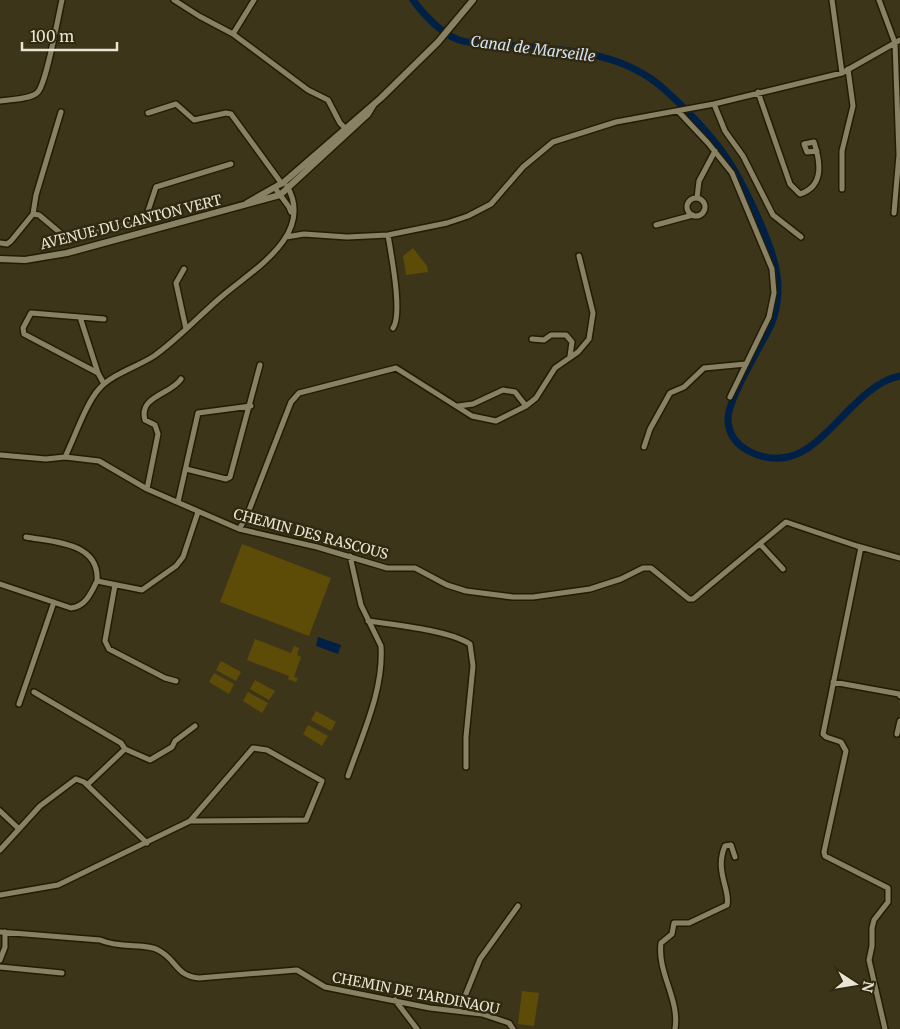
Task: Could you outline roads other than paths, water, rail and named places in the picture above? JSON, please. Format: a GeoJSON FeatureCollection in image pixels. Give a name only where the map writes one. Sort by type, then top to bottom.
{"type":"FeatureCollection","features":[{"type":"Feature","properties":{"kind":"street"},"geometry":{"type":"LineString","coordinates":[[0,101],[34,94],[39,91],[62,0]]}},
{"type":"Feature","properties":{"kind":"street"},"geometry":{"type":"LineString","coordinates":[[174,0],[233,34],[308,90],[328,100],[347,130]]}},
{"type":"Feature","properties":{"kind":"street"},"geometry":{"type":"LineString","coordinates":[[233,34],[254,0]]}},
{"type":"Feature","properties":{"kind":"street","name":"AVENUE DU CANTON VERT"},"geometry":{"type":"LineString","coordinates":[[0,260],[25,260],[67,253],[280,195],[443,35],[473,0]]}},
{"type":"Feature","properties":{"kind":"street"},"geometry":{"type":"LineString","coordinates":[[832,0],[842,72]]}},
{"type":"Feature","properties":{"kind":"street"},"geometry":{"type":"LineString","coordinates":[[879,0],[898,41],[899,155],[894,213]]}},
{"type":"Feature","properties":{"kind":"street"},"geometry":{"type":"LineString","coordinates":[[286,237],[304,234],[347,237],[388,235],[447,222],[480,210],[490,204],[523,167],[553,142],[616,122],[714,104],[842,72],[898,41]]}},
{"type":"Feature","properties":{"kind":"street"},"geometry":{"type":"LineString","coordinates":[[842,189],[842,152],[853,106],[848,69]]}},
{"type":"Feature","properties":{"kind":"street"},"geometry":{"type":"LineString","coordinates":[[758,92],[790,184],[800,194],[810,188],[820,173],[817,151]]}},
{"type":"Feature","properties":{"kind":"street"},"geometry":{"type":"LineString","coordinates":[[65,457],[93,398],[104,384],[153,357],[222,296],[252,274],[280,247],[290,225],[293,207],[288,189],[231,114],[226,113],[194,120],[176,104],[148,113]]}},
{"type":"Feature","properties":{"kind":"street"},"geometry":{"type":"LineString","coordinates":[[714,104],[725,131],[743,156],[773,215],[801,237]]}},
{"type":"Feature","properties":{"kind":"street"},"geometry":{"type":"LineString","coordinates":[[683,110],[732,173],[764,247],[772,274],[772,309],[767,325],[730,397]]}},
{"type":"Feature","properties":{"kind":"street"},"geometry":{"type":"LineString","coordinates":[[0,243],[7,244],[11,241],[34,214],[36,195],[60,112]]}},
{"type":"Feature","properties":{"kind":"street","name":"AVENUE DU CANTON VERT"},"geometry":{"type":"LineString","coordinates":[[237,208],[283,183],[347,130]]}},
{"type":"Feature","properties":{"kind":"street"},"geometry":{"type":"LineString","coordinates":[[693,215],[688,209],[688,204],[697,198],[700,181],[715,151]]}},
{"type":"Feature","properties":{"kind":"street"},"geometry":{"type":"LineString","coordinates":[[34,214],[38,215],[64,236],[72,238],[142,220],[146,216],[156,188],[231,164]]}},
{"type":"Feature","properties":{"kind":"street"},"geometry":{"type":"LineString","coordinates":[[275,188],[290,210],[290,225]]}},
{"type":"Feature","properties":{"kind":"street"},"geometry":{"type":"LineString","coordinates":[[656,225],[702,214],[705,209],[704,203],[697,198]]}},
{"type":"Feature","properties":{"kind":"street"},"geometry":{"type":"LineString","coordinates":[[388,235],[396,285],[396,322],[393,328]]}},
{"type":"Feature","properties":{"kind":"street"},"geometry":{"type":"LineString","coordinates":[[239,530],[246,518],[291,402],[299,393],[396,368],[472,416],[496,421],[526,406],[536,398],[555,368],[578,352],[589,339],[593,313],[579,256]]}},
{"type":"Feature","properties":{"kind":"street"},"geometry":{"type":"LineString","coordinates":[[184,269],[176,283],[186,329]]}},
{"type":"Feature","properties":{"kind":"street"},"geometry":{"type":"LineString","coordinates":[[98,373],[24,334],[23,328],[31,313],[36,311],[104,320]]}},
{"type":"Feature","properties":{"kind":"street"},"geometry":{"type":"LineString","coordinates":[[80,317],[98,373],[104,384]]}},
{"type":"Feature","properties":{"kind":"street"},"geometry":{"type":"LineString","coordinates":[[532,339],[544,340],[551,335],[566,335],[572,342],[570,356]]}},
{"type":"Feature","properties":{"kind":"street"},"geometry":{"type":"LineString","coordinates":[[644,447],[650,429],[670,393],[684,387],[704,368],[746,364]]}},
{"type":"Feature","properties":{"kind":"street"},"geometry":{"type":"LineString","coordinates":[[186,469],[226,479],[230,477],[251,406],[260,365]]}},
{"type":"Feature","properties":{"kind":"street"},"geometry":{"type":"LineString","coordinates":[[147,489],[158,434],[155,425],[145,420],[144,410],[151,399],[174,386],[181,379]]}},
{"type":"Feature","properties":{"kind":"street"},"geometry":{"type":"LineString","coordinates":[[457,406],[473,404],[503,390],[509,390],[519,396],[526,406]]}},
{"type":"Feature","properties":{"kind":"street"},"geometry":{"type":"LineString","coordinates":[[178,502],[198,413],[251,406]]}},
{"type":"Feature","properties":{"kind":"street","name":"CHEMIN DES RASCOUS"},"geometry":{"type":"LineString","coordinates":[[0,455],[46,459],[65,457],[99,461],[147,489],[239,530],[350,556],[387,568],[415,568],[448,585],[466,591],[517,598],[590,589],[621,580],[643,568],[651,568],[688,599],[693,599],[786,522],[900,558]]}},
{"type":"Feature","properties":{"kind":"street"},"geometry":{"type":"LineString","coordinates":[[97,581],[142,590],[176,566],[183,557],[198,512]]}},
{"type":"Feature","properties":{"kind":"street"},"geometry":{"type":"LineString","coordinates":[[0,584],[71,608],[81,605],[91,594],[97,581],[96,565],[84,550],[26,537]]}},
{"type":"Feature","properties":{"kind":"street"},"geometry":{"type":"LineString","coordinates":[[760,544],[783,569]]}},
{"type":"Feature","properties":{"kind":"street"},"geometry":{"type":"LineString","coordinates":[[861,547],[823,734],[826,737],[841,742],[846,751],[825,856],[888,888],[890,895],[888,902],[874,920],[869,960],[885,1029]]}},
{"type":"Feature","properties":{"kind":"street"},"geometry":{"type":"LineString","coordinates":[[348,776],[377,689],[381,646],[361,605],[350,556]]}},
{"type":"Feature","properties":{"kind":"street"},"geometry":{"type":"LineString","coordinates":[[115,585],[105,641],[109,649],[165,678],[176,681]]}},
{"type":"Feature","properties":{"kind":"street"},"geometry":{"type":"LineString","coordinates":[[19,704],[54,602]]}},
{"type":"Feature","properties":{"kind":"street"},"geometry":{"type":"LineString","coordinates":[[368,621],[436,634],[470,644],[473,666],[466,737],[466,766]]}},
{"type":"Feature","properties":{"kind":"street"},"geometry":{"type":"LineString","coordinates":[[833,682],[899,694],[900,696]]}},
{"type":"Feature","properties":{"kind":"street"},"geometry":{"type":"LineString","coordinates":[[34,692],[121,743],[125,749],[150,760],[172,747],[175,741],[195,726]]}},
{"type":"Feature","properties":{"kind":"street"},"geometry":{"type":"LineString","coordinates":[[897,734],[900,721]]}},
{"type":"Feature","properties":{"kind":"street"},"geometry":{"type":"LineString","coordinates":[[0,895],[58,885],[190,822],[253,748],[267,750],[322,781],[306,820],[190,822]]}},
{"type":"Feature","properties":{"kind":"street"},"geometry":{"type":"LineString","coordinates":[[87,785],[125,749]]}},
{"type":"Feature","properties":{"kind":"street"},"geometry":{"type":"LineString","coordinates":[[0,850],[40,806],[72,780],[80,780],[87,785],[147,843]]}},
{"type":"Feature","properties":{"kind":"street"},"geometry":{"type":"LineString","coordinates":[[0,811],[19,828]]}},
{"type":"Feature","properties":{"kind":"street"},"geometry":{"type":"LineString","coordinates":[[674,1029],[676,1015],[661,959],[661,943],[672,934],[674,923],[689,923],[726,905],[728,899],[720,865],[725,846],[731,845],[735,857]]}},
{"type":"Feature","properties":{"kind":"street"},"geometry":{"type":"LineString","coordinates":[[459,1011],[480,959],[518,906]]}},
{"type":"Feature","properties":{"kind":"street"},"geometry":{"type":"LineString","coordinates":[[0,960],[4,948],[2,932]]}},
{"type":"Feature","properties":{"kind":"street","name":"CHEMIN DE TARDINAOU"},"geometry":{"type":"LineString","coordinates":[[2,932],[100,940],[111,945],[157,948],[169,958],[182,974],[188,977],[297,970],[325,987],[482,1014],[509,1023],[513,1029]]}},
{"type":"Feature","properties":{"kind":"street"},"geometry":{"type":"LineString","coordinates":[[0,967],[62,973]]}},
{"type":"Feature","properties":{"kind":"street"},"geometry":{"type":"LineString","coordinates":[[395,1000],[417,1029]]}},
{"type":"Feature","properties":{"kind":"water"},"geometry":{"type":"Polygon","coordinates":[[[318,637],[341,645],[338,654],[316,646],[318,637]]]}},
{"type":"Feature","properties":{"kind":"waterway","name":"Canal de Marseille"},"geometry":{"type":"LineString","coordinates":[[413,0],[446,34],[459,40],[473,43],[586,53],[607,58],[627,66],[646,76],[681,105],[697,121],[733,167],[768,243],[778,283],[777,305],[771,325],[745,373],[729,411],[730,430],[734,439],[741,446],[758,455],[778,458],[802,452],[816,442],[870,391],[884,381],[900,376]]}}]}
